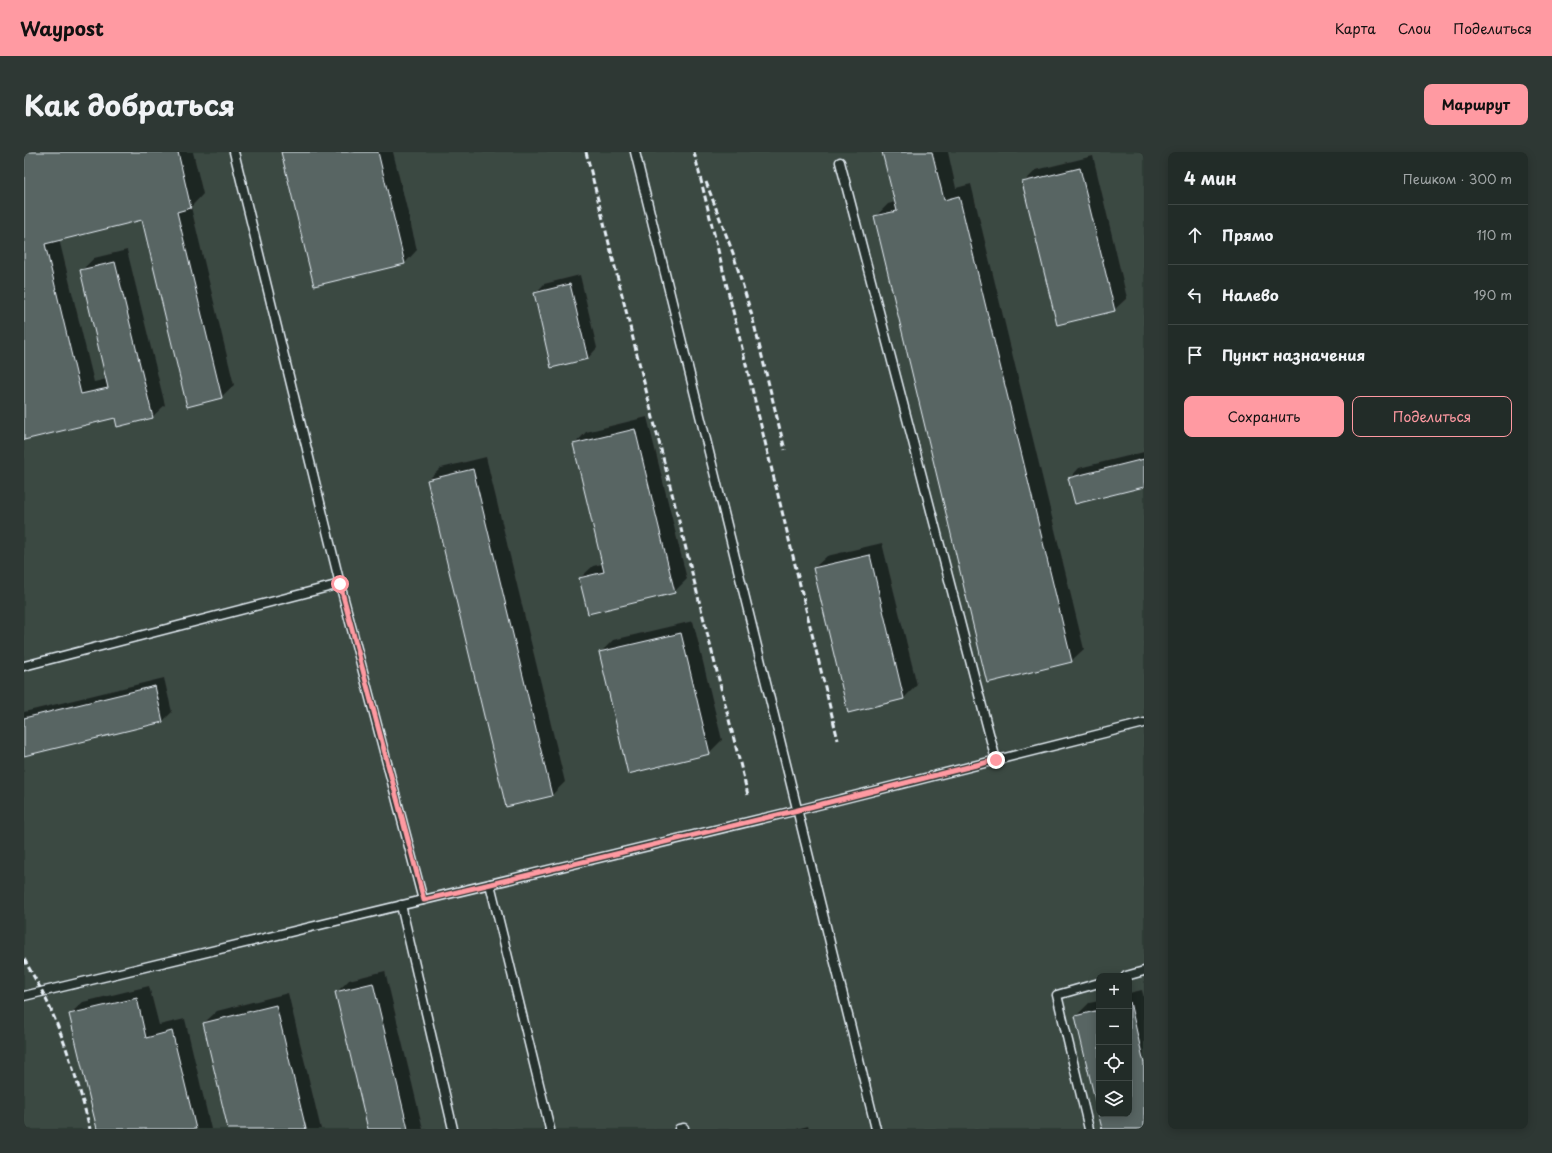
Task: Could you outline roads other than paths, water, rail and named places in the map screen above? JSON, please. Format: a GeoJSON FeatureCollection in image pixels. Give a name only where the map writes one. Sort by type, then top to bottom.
{"type":"FeatureCollection","features":[{"type":"Feature","properties":{"kind":"lane"},"geometry":{"type":"LineString","coordinates":[[234,152],[340,584],[424,900]]}},
{"type":"Feature","properties":{"kind":"lane"},"geometry":{"type":"LineString","coordinates":[[635,152],[876,1129]]}},
{"type":"Feature","properties":{"kind":"lane"},"geometry":{"type":"LineString","coordinates":[[840,162],[996,760]]}},
{"type":"Feature","properties":{"kind":"lane"},"geometry":{"type":"LineString","coordinates":[[24,666],[340,584]]}},
{"type":"Feature","properties":{"kind":"lane"},"geometry":{"type":"LineString","coordinates":[[24,996],[798,810],[1144,722]]}},
{"type":"Feature","properties":{"kind":"lane"},"geometry":{"type":"LineString","coordinates":[[490,884],[550,1129]]}},
{"type":"Feature","properties":{"kind":"lane"},"geometry":{"type":"LineString","coordinates":[[401,905],[453,1129]]}},
{"type":"Feature","properties":{"kind":"lane"},"geometry":{"type":"LineString","coordinates":[[1132,974],[1144,971]]}},
{"type":"Feature","properties":{"kind":"lane"},"geometry":{"type":"LineString","coordinates":[[1088,1129],[1057,995],[1096,984]]}},
{"type":"Feature","properties":{"kind":"railway"},"geometry":{"type":"LineString","coordinates":[[586,152],[748,795]]}},
{"type":"Feature","properties":{"kind":"railway"},"geometry":{"type":"LineString","coordinates":[[694,152],[838,740]]}},
{"type":"Feature","properties":{"kind":"railway"},"geometry":{"type":"LineString","coordinates":[[706,182],[733,253],[752,316],[785,450]]}},
{"type":"Feature","properties":{"kind":"railway"},"geometry":{"type":"LineString","coordinates":[[24,959],[50,1007],[64,1041],[76,1077],[90,1129]]}}]}
